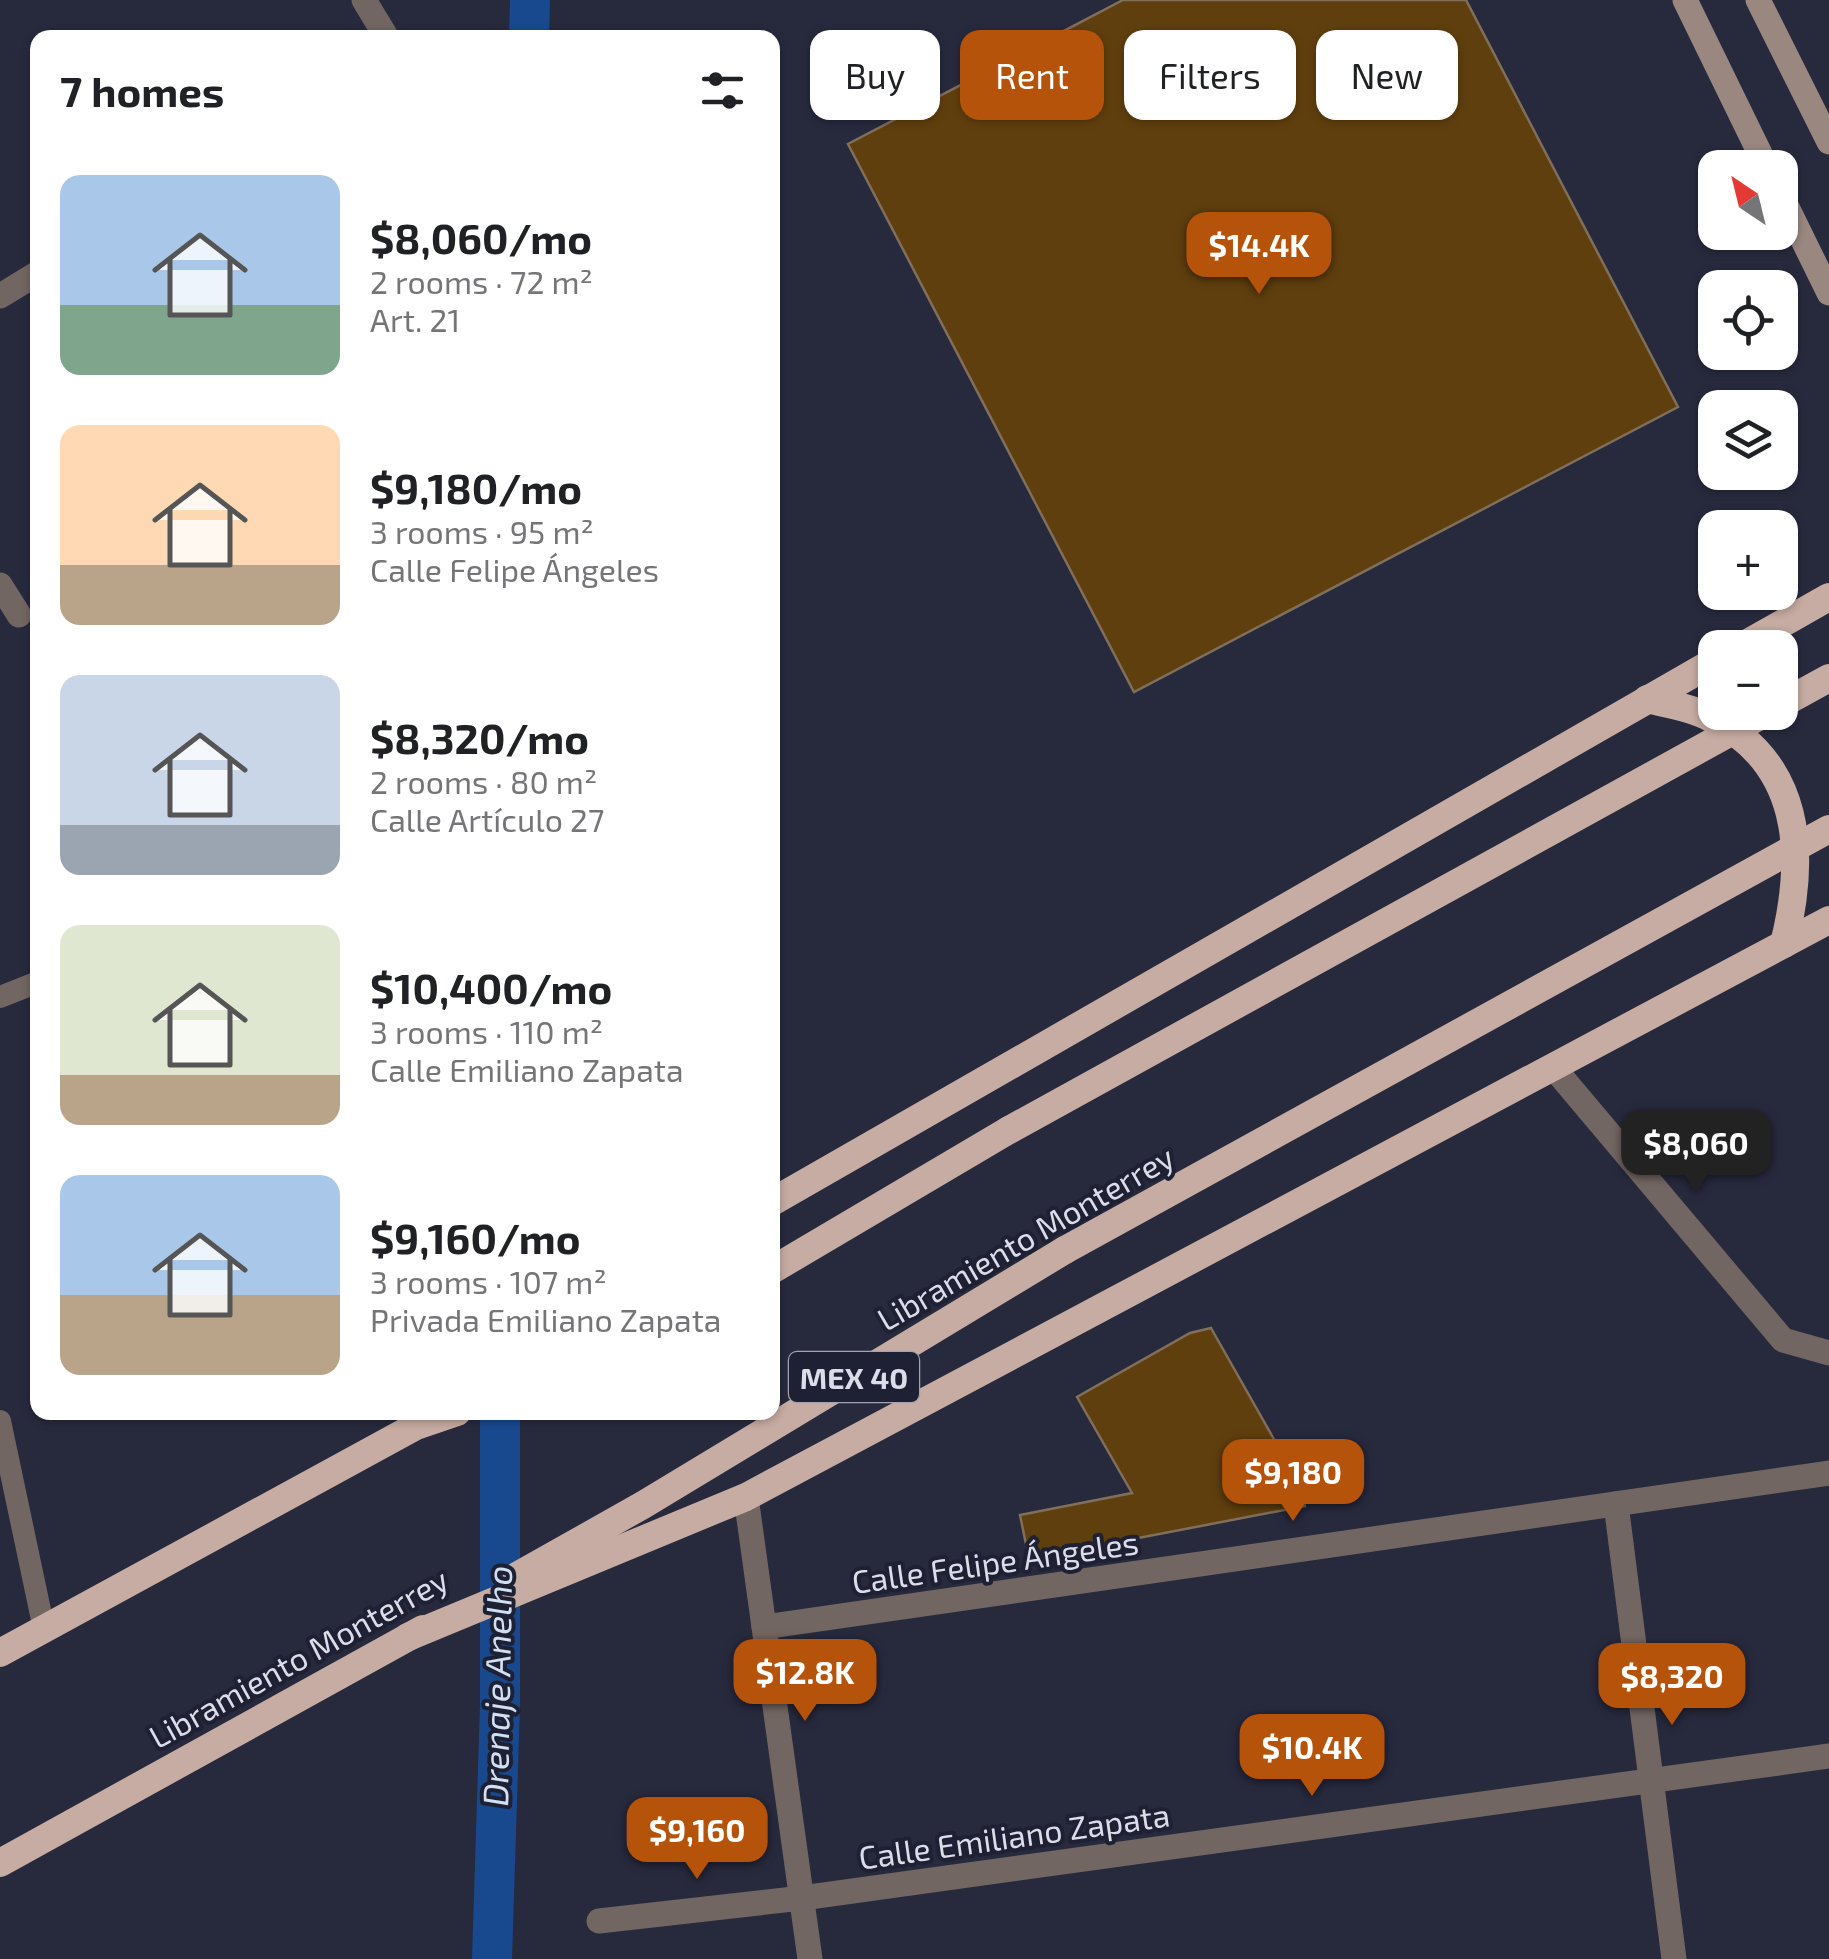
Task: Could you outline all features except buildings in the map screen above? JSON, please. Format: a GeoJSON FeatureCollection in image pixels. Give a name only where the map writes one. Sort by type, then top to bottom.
{"type":"FeatureCollection","features":[{"type":"Feature","properties":{"kind":"highway"},"geometry":{"type":"LineString","coordinates":[[1771,630],[1829,597]]}},
{"type":"Feature","properties":{"kind":"highway"},"geometry":{"type":"LineString","coordinates":[[780,1197],[1698,670]]}},
{"type":"Feature","properties":{"kind":"highway"},"geometry":{"type":"LineString","coordinates":[[1798,695],[1829,678]]}},
{"type":"Feature","properties":{"kind":"highway"},"geometry":{"type":"LineString","coordinates":[[1647,699],[1707,716],[1763,754],[1792,811],[1798,887],[1784,944]]}},
{"type":"Feature","properties":{"kind":"highway"},"geometry":{"type":"LineString","coordinates":[[780,1265],[1009,1130],[1734,730]]}},
{"type":"Feature","properties":{"kind":"highway","name":"Libramiento Monterrey"},"geometry":{"type":"LineString","coordinates":[[0,1862],[643,1505],[1066,1250],[1829,829]]}},
{"type":"Feature","properties":{"kind":"highway"},"geometry":{"type":"LineString","coordinates":[[408,1637],[746,1497],[1829,920]]}},
{"type":"Feature","properties":{"kind":"highway"},"geometry":{"type":"LineString","coordinates":[[0,1653],[423,1420]]}},
{"type":"Feature","properties":{"kind":"main road"},"geometry":{"type":"LineString","coordinates":[[1685,0],[1759,150]]}},
{"type":"Feature","properties":{"kind":"main road"},"geometry":{"type":"LineString","coordinates":[[1758,0],[1829,142]]}},
{"type":"Feature","properties":{"kind":"main road"},"geometry":{"type":"LineString","coordinates":[[1798,230],[1829,293]]}},
{"type":"Feature","properties":{"kind":"street"},"geometry":{"type":"LineString","coordinates":[[364,0],[385,30]]}},
{"type":"Feature","properties":{"kind":"street"},"geometry":{"type":"LineString","coordinates":[[389,30],[392,0]]}},
{"type":"Feature","properties":{"kind":"street"},"geometry":{"type":"LineString","coordinates":[[0,296],[30,278]]}},
{"type":"Feature","properties":{"kind":"street"},"geometry":{"type":"LineString","coordinates":[[0,585],[19,614]]}},
{"type":"Feature","properties":{"kind":"street"},"geometry":{"type":"LineString","coordinates":[[1552,1068],[1783,1340],[1829,1353]]}},
{"type":"Feature","properties":{"kind":"street","name":"Calle Felipe Ángeles"},"geometry":{"type":"LineString","coordinates":[[764,1627],[1829,1474]]}},
{"type":"Feature","properties":{"kind":"street"},"geometry":{"type":"LineString","coordinates":[[746,1497],[810,1959]]}},
{"type":"Feature","properties":{"kind":"street"},"geometry":{"type":"LineString","coordinates":[[1616,1504],[1674,1959]]}},
{"type":"Feature","properties":{"kind":"street","name":"Calle Emiliano Zapata"},"geometry":{"type":"LineString","coordinates":[[599,1921],[802,1898],[1829,1756]]}},
{"type":"Feature","properties":{"kind":"lane"},"geometry":{"type":"LineString","coordinates":[[0,997],[30,985]]}},
{"type":"Feature","properties":{"kind":"lane"},"geometry":{"type":"LineString","coordinates":[[0,1421],[44,1629]]}},
{"type":"Feature","properties":{"kind":"waterway","name":"Drenaje Anelho"},"geometry":{"type":"LineString","coordinates":[[529,30],[530,0]]}},
{"type":"Feature","properties":{"kind":"waterway","name":"Drenaje Anelho"},"geometry":{"type":"LineString","coordinates":[[492,1959],[500,1705],[500,1420]]}}]}
